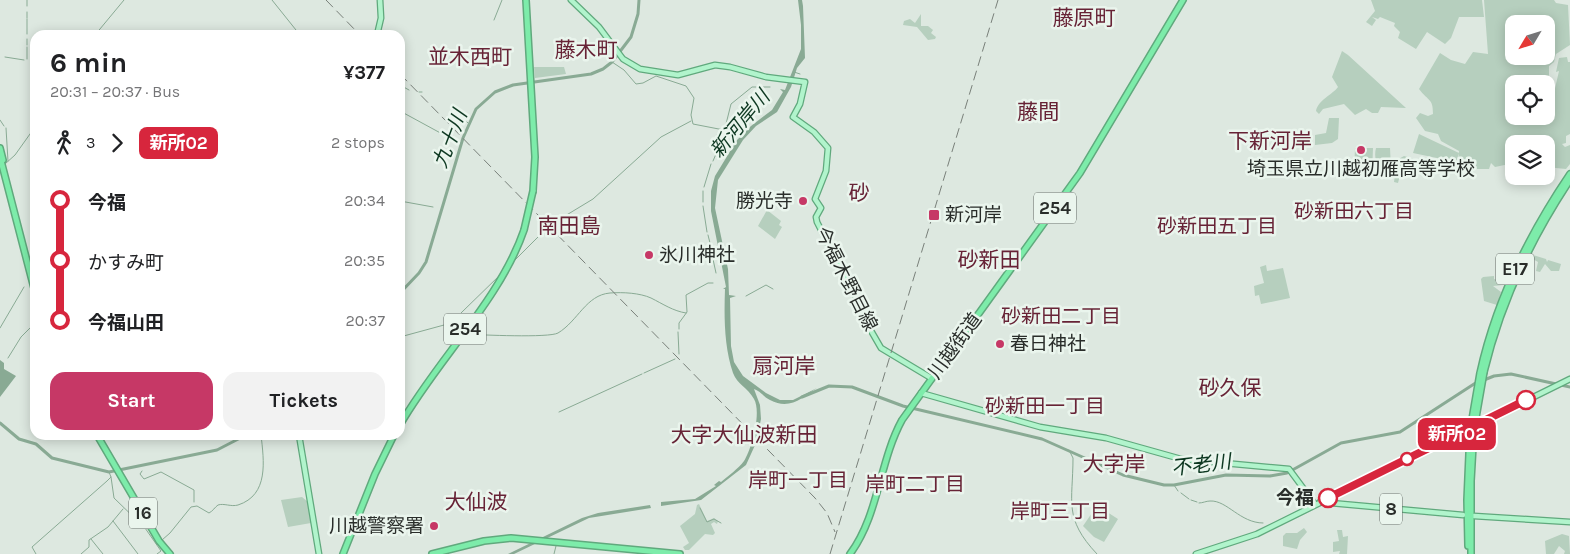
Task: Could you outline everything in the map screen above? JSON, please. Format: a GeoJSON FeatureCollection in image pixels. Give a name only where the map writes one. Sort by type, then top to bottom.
{"type":"FeatureCollection","features":[{"type":"Feature","properties":{"kind":"highway","name":"254"},"geometry":{"type":"LineString","coordinates":[[405,417],[422,389],[504,275],[523,230],[532,191],[530,87],[525,0]]}},
{"type":"Feature","properties":{"kind":"highway","name":"川越街道"},"geometry":{"type":"LineString","coordinates":[[850,554],[865,526],[893,438],[910,407],[1080,173],[1183,0]]}},
{"type":"Feature","properties":{"kind":"highway"},"geometry":{"type":"LineString","coordinates":[[0,148],[30,264]]}},
{"type":"Feature","properties":{"kind":"highway"},"geometry":{"type":"LineString","coordinates":[[0,157],[30,273]]}},
{"type":"Feature","properties":{"kind":"highway","name":"E17"},"geometry":{"type":"LineString","coordinates":[[1470,554],[1467,500],[1472,430],[1482,373],[1496,317],[1512,276],[1538,224],[1570,174]]}},
{"type":"Feature","properties":{"kind":"highway","name":"E17"},"geometry":{"type":"LineString","coordinates":[[1482,373],[1496,326],[1515,277],[1534,239],[1570,180]]}},
{"type":"Feature","properties":{"kind":"highway","name":"254"},"geometry":{"type":"LineString","coordinates":[[405,411],[428,375],[500,276],[523,230]]}},
{"type":"Feature","properties":{"kind":"highway","name":"16"},"geometry":{"type":"LineString","coordinates":[[99,440],[168,554]]}},
{"type":"Feature","properties":{"kind":"highway"},"geometry":{"type":"LineString","coordinates":[[343,554],[369,481],[390,440]]}},
{"type":"Feature","properties":{"kind":"highway"},"geometry":{"type":"LineString","coordinates":[[343,554],[378,466],[391,440]]}},
{"type":"Feature","properties":{"kind":"highway"},"geometry":{"type":"LineString","coordinates":[[348,537],[357,518]]}},
{"type":"Feature","properties":{"kind":"highway"},"geometry":{"type":"LineString","coordinates":[[432,554],[484,541],[527,541],[658,554]]}},
{"type":"Feature","properties":{"kind":"highway"},"geometry":{"type":"LineString","coordinates":[[440,554],[490,542],[527,541]]}},
{"type":"Feature","properties":{"kind":"highway"},"geometry":{"type":"LineString","coordinates":[[547,543],[680,554]]}},
{"type":"Feature","properties":{"kind":"main road"},"geometry":{"type":"LineString","coordinates":[[379,30],[381,15],[380,0]]}},
{"type":"Feature","properties":{"kind":"main road","name":"今福木野目線"},"geometry":{"type":"LineString","coordinates":[[571,0],[599,27],[628,64],[640,69],[680,75],[703,66],[715,65],[782,80],[805,82],[800,104],[793,117],[814,132],[828,148],[826,171],[815,200],[821,210],[816,217],[825,240],[853,293],[860,301],[866,322],[881,348],[931,378]]}},
{"type":"Feature","properties":{"kind":"main road"},"geometry":{"type":"LineString","coordinates":[[1196,554],[1249,537],[1570,379]]}},
{"type":"Feature","properties":{"kind":"main road"},"geometry":{"type":"LineString","coordinates":[[921,393],[1040,426],[1106,438],[1181,459],[1291,471],[1317,503]]}},
{"type":"Feature","properties":{"kind":"main road"},"geometry":{"type":"LineString","coordinates":[[300,440],[319,554]]}},
{"type":"Feature","properties":{"kind":"main road","name":"8"},"geometry":{"type":"LineString","coordinates":[[1317,503],[1463,515]]}},
{"type":"Feature","properties":{"kind":"main road"},"geometry":{"type":"LineString","coordinates":[[1474,516],[1570,522]]}},
{"type":"Feature","properties":{"kind":"shaded area"},"geometry":{"type":"Polygon","coordinates":[[[798,0],[802,0],[803,6],[805,58],[797,68],[791,87],[777,112],[756,126],[743,140],[718,180],[715,208],[728,269],[729,295],[736,296],[730,298],[731,346],[734,362],[743,376],[766,393],[780,400],[793,400],[817,388],[796,402],[784,404],[770,400],[754,389],[760,405],[761,419],[756,443],[746,465],[701,500],[661,506],[661,502],[695,499],[716,486],[714,485],[719,481],[721,482],[744,461],[750,449],[756,422],[756,405],[752,395],[735,377],[730,363],[726,342],[725,289],[723,289],[726,287],[711,211],[711,191],[715,176],[737,140],[751,126],[772,110],[783,92],[780,89],[785,90],[801,49],[798,0]]]}},
{"type":"Feature","properties":{"kind":"shaded area"},"geometry":{"type":"Polygon","coordinates":[[[1371,0],[1482,0],[1484,17],[1459,17],[1451,38],[1445,44],[1427,32],[1416,49],[1398,38],[1400,32],[1394,26],[1395,23],[1380,17],[1378,19],[1372,17],[1376,20],[1372,26],[1366,22],[1375,11],[1371,0]]]}},
{"type":"Feature","properties":{"kind":"shaded area"},"geometry":{"type":"Polygon","coordinates":[[[1484,0],[1554,0],[1556,3],[1568,5],[1570,45],[1556,54],[1555,58],[1555,15],[1505,15],[1505,65],[1550,65],[1549,75],[1505,75],[1505,125],[1555,125],[1555,88],[1559,71],[1556,72],[1559,58],[1567,57],[1568,62],[1570,62],[1570,134],[1566,136],[1566,143],[1562,144],[1565,147],[1570,145],[1570,164],[1566,169],[1555,168],[1555,135],[1505,135],[1505,165],[1495,167],[1491,163],[1489,169],[1475,169],[1458,164],[1459,151],[1441,141],[1438,134],[1425,131],[1416,118],[1420,113],[1428,116],[1433,114],[1433,109],[1431,102],[1419,89],[1440,53],[1451,60],[1465,64],[1473,52],[1488,54],[1484,0]]]}},
{"type":"Feature","properties":{"kind":"shaded area"},"geometry":{"type":"Polygon","coordinates":[[[921,14],[921,26],[928,26],[933,30],[931,33],[936,37],[935,39],[928,40],[917,27],[903,25],[904,21],[910,19],[915,23],[921,14]]]}},
{"type":"Feature","properties":{"kind":"shaded area"},"geometry":{"type":"Polygon","coordinates":[[[1342,51],[1406,108],[1381,107],[1378,113],[1372,113],[1366,109],[1355,115],[1344,104],[1323,109],[1319,114],[1316,111],[1319,104],[1338,87],[1332,77],[1342,51]]]}},
{"type":"Feature","properties":{"kind":"shaded area"},"geometry":{"type":"Polygon","coordinates":[[[534,67],[564,67],[566,74],[535,78],[534,67]]]}},
{"type":"Feature","properties":{"kind":"shaded area"},"geometry":{"type":"Polygon","coordinates":[[[1329,118],[1339,118],[1338,139],[1332,143],[1315,145],[1315,135],[1326,133],[1329,118]]]}},
{"type":"Feature","properties":{"kind":"shaded area"},"geometry":{"type":"Polygon","coordinates":[[[1419,134],[1459,153],[1456,162],[1413,153],[1419,134]]]}},
{"type":"Feature","properties":{"kind":"shaded area"},"geometry":{"type":"Polygon","coordinates":[[[1355,148],[1373,148],[1372,174],[1354,173],[1355,148]]]}},
{"type":"Feature","properties":{"kind":"shaded area"},"geometry":{"type":"Polygon","coordinates":[[[1376,148],[1390,148],[1391,168],[1383,167],[1378,163],[1375,156],[1376,148]]]}},
{"type":"Feature","properties":{"kind":"shaded area"},"geometry":{"type":"Polygon","coordinates":[[[1404,156],[1414,159],[1405,176],[1400,175],[1398,183],[1394,182],[1397,160],[1404,156]]]}},
{"type":"Feature","properties":{"kind":"shaded area"},"geometry":{"type":"Polygon","coordinates":[[[767,210],[781,221],[779,225],[782,227],[775,239],[758,226],[767,210]]]}},
{"type":"Feature","properties":{"kind":"shaded area"},"geometry":{"type":"Polygon","coordinates":[[[1533,255],[1546,259],[1547,262],[1548,260],[1561,264],[1559,271],[1551,271],[1545,264],[1540,272],[1536,271],[1538,262],[1531,258],[1533,255]]]}},
{"type":"Feature","properties":{"kind":"shaded area"},"geometry":{"type":"Polygon","coordinates":[[[1266,265],[1267,271],[1283,268],[1290,298],[1261,304],[1259,295],[1255,296],[1254,286],[1264,283],[1260,267],[1266,265]]]}},
{"type":"Feature","properties":{"kind":"shaded area"},"geometry":{"type":"Polygon","coordinates":[[[1494,276],[1494,279],[1504,282],[1503,285],[1493,286],[1501,292],[1497,305],[1484,301],[1481,279],[1494,276]]]}},
{"type":"Feature","properties":{"kind":"shaded area"},"geometry":{"type":"Polygon","coordinates":[[[0,360],[4,363],[4,369],[16,376],[0,397],[0,360]]]}},
{"type":"Feature","properties":{"kind":"shaded area"},"geometry":{"type":"Polygon","coordinates":[[[302,497],[308,502],[311,523],[288,527],[281,500],[302,497]]]}},
{"type":"Feature","properties":{"kind":"shaded area"},"geometry":{"type":"Polygon","coordinates":[[[699,504],[707,521],[714,518],[718,521],[717,524],[714,522],[711,524],[715,533],[713,535],[705,534],[689,550],[685,550],[683,547],[689,543],[680,526],[695,514],[699,504]]]}},
{"type":"Feature","properties":{"kind":"shaded area"},"geometry":{"type":"Polygon","coordinates":[[[650,505],[651,508],[589,518],[514,554],[508,554],[582,518],[598,513],[650,505]]]}},
{"type":"Feature","properties":{"kind":"shaded area"},"geometry":{"type":"Polygon","coordinates":[[[1094,510],[1104,510],[1118,519],[1104,542],[1094,537],[1083,526],[1094,510]]]}},
{"type":"Feature","properties":{"kind":"shaded area"},"geometry":{"type":"Polygon","coordinates":[[[1304,528],[1307,532],[1300,540],[1297,549],[1283,546],[1283,536],[1286,533],[1297,533],[1304,528]]]}},
{"type":"Feature","properties":{"kind":"shaded area"},"geometry":{"type":"Polygon","coordinates":[[[1337,530],[1342,530],[1343,537],[1348,536],[1347,554],[1339,554],[1340,551],[1333,552],[1333,542],[1339,541],[1337,530]]]}},
{"type":"Feature","properties":{"kind":"shaded area"},"geometry":{"type":"Polygon","coordinates":[[[1562,534],[1569,536],[1570,554],[1564,554],[1565,551],[1559,546],[1554,554],[1546,554],[1545,541],[1562,534]]]}},
{"type":"Feature","properties":{"kind":"waterway"},"geometry":{"type":"LineString","coordinates":[[27,0],[27,6]]}},
{"type":"Feature","properties":{"kind":"waterway"},"geometry":{"type":"LineString","coordinates":[[99,30],[124,0]]}},
{"type":"Feature","properties":{"kind":"waterway"},"geometry":{"type":"LineString","coordinates":[[272,0],[296,30]]}},
{"type":"Feature","properties":{"kind":"waterway"},"geometry":{"type":"LineString","coordinates":[[494,20],[502,0]]}},
{"type":"Feature","properties":{"kind":"waterway","name":"九十川"},"geometry":{"type":"LineString","coordinates":[[405,288],[419,273],[426,262],[463,138],[476,109],[495,92],[513,85],[591,74],[603,69],[612,62],[631,37],[638,14],[639,0]]}},
{"type":"Feature","properties":{"kind":"waterway"},"geometry":{"type":"LineString","coordinates":[[27,12],[27,18]]}},
{"type":"Feature","properties":{"kind":"waterway"},"geometry":{"type":"LineString","coordinates":[[27,19],[27,34]]}},
{"type":"Feature","properties":{"kind":"waterway"},"geometry":{"type":"LineString","coordinates":[[27,39],[27,45]]}},
{"type":"Feature","properties":{"kind":"waterway"},"geometry":{"type":"LineString","coordinates":[[27,47],[27,59]]}},
{"type":"Feature","properties":{"kind":"waterway"},"geometry":{"type":"LineString","coordinates":[[5,57],[24,60]]}},
{"type":"Feature","properties":{"kind":"waterway","name":"新河岸川"},"geometry":{"type":"LineString","coordinates":[[612,62],[624,70],[636,84],[643,83],[656,76],[686,86],[694,98],[691,115],[693,124],[729,131]]}},
{"type":"Feature","properties":{"kind":"waterway"},"geometry":{"type":"LineString","coordinates":[[794,72],[800,74]]}},
{"type":"Feature","properties":{"kind":"waterway","name":"新河岸川"},"geometry":{"type":"LineString","coordinates":[[729,131],[726,124],[731,104],[752,87],[770,87]]}},
{"type":"Feature","properties":{"kind":"waterway"},"geometry":{"type":"LineString","coordinates":[[405,88],[409,90]]}},
{"type":"Feature","properties":{"kind":"waterway"},"geometry":{"type":"LineString","coordinates":[[405,114],[457,142]]}},
{"type":"Feature","properties":{"kind":"waterway"},"geometry":{"type":"LineString","coordinates":[[0,120],[4,126]]}},
{"type":"Feature","properties":{"kind":"waterway"},"geometry":{"type":"LineString","coordinates":[[511,264],[550,225],[593,199],[661,137],[691,121]]}},
{"type":"Feature","properties":{"kind":"waterway"},"geometry":{"type":"LineString","coordinates":[[6,128],[8,161]]}},
{"type":"Feature","properties":{"kind":"waterway"},"geometry":{"type":"LineString","coordinates":[[5,164],[15,155],[30,134]]}},
{"type":"Feature","properties":{"kind":"waterway","name":"新河岸川"},"geometry":{"type":"LineString","coordinates":[[713,161],[716,154],[717,135]]}},
{"type":"Feature","properties":{"kind":"waterway","name":"新河岸川"},"geometry":{"type":"LineString","coordinates":[[704,187],[711,164]]}},
{"type":"Feature","properties":{"kind":"waterway"},"geometry":{"type":"LineString","coordinates":[[703,191],[703,202]]}},
{"type":"Feature","properties":{"kind":"waterway"},"geometry":{"type":"LineString","coordinates":[[405,202],[433,207]]}},
{"type":"Feature","properties":{"kind":"waterway"},"geometry":{"type":"LineString","coordinates":[[703,206],[707,232]]}},
{"type":"Feature","properties":{"kind":"waterway"},"geometry":{"type":"LineString","coordinates":[[708,235],[711,247]]}},
{"type":"Feature","properties":{"kind":"waterway"},"geometry":{"type":"LineString","coordinates":[[711,250],[716,273]]}},
{"type":"Feature","properties":{"kind":"waterway"},"geometry":{"type":"LineString","coordinates":[[461,313],[500,275]]}},
{"type":"Feature","properties":{"kind":"waterway"},"geometry":{"type":"LineString","coordinates":[[679,329],[679,323],[687,312],[686,295],[708,283],[713,283]]}},
{"type":"Feature","properties":{"kind":"waterway"},"geometry":{"type":"LineString","coordinates":[[746,296],[766,285],[773,289]]}},
{"type":"Feature","properties":{"kind":"waterway"},"geometry":{"type":"LineString","coordinates":[[0,328],[24,287]]}},
{"type":"Feature","properties":{"kind":"waterway"},"geometry":{"type":"LineString","coordinates":[[466,334],[552,335],[565,328],[588,303],[595,298],[610,293],[642,295],[672,309],[686,313]]}},
{"type":"Feature","properties":{"kind":"waterway"},"geometry":{"type":"LineString","coordinates":[[405,336],[444,325],[454,332],[462,333]]}},
{"type":"Feature","properties":{"kind":"waterway"},"geometry":{"type":"LineString","coordinates":[[8,358],[21,337],[30,328]]}},
{"type":"Feature","properties":{"kind":"waterway"},"geometry":{"type":"LineString","coordinates":[[678,332],[679,354]]}},
{"type":"Feature","properties":{"kind":"waterway"},"geometry":{"type":"LineString","coordinates":[[644,373],[675,359]]}},
{"type":"Feature","properties":{"kind":"waterway"},"geometry":{"type":"LineString","coordinates":[[559,412],[642,374]]}},
{"type":"Feature","properties":{"kind":"waterway","name":"不老川"},"geometry":{"type":"LineString","coordinates":[[802,397],[829,386],[852,387],[903,406],[1042,439],[1123,475],[1164,485],[1174,485],[1226,475],[1270,476],[1287,473],[1341,443],[1400,432],[1474,384],[1494,376],[1511,374],[1570,387]]}},
{"type":"Feature","properties":{"kind":"waterway","name":"九十川"},"geometry":{"type":"LineString","coordinates":[[0,423],[19,439],[36,444],[52,458],[109,472],[217,450],[236,440]]}},
{"type":"Feature","properties":{"kind":"waterway"},"geometry":{"type":"LineString","coordinates":[[162,540],[191,507],[197,506],[209,513],[218,505],[238,505],[255,494],[262,476],[261,440]]}},
{"type":"Feature","properties":{"kind":"waterway"},"geometry":{"type":"LineString","coordinates":[[1069,450],[1073,458],[1072,509],[1074,519],[1086,541],[1097,554]]}},
{"type":"Feature","properties":{"kind":"waterway"},"geometry":{"type":"LineString","coordinates":[[142,471],[140,474],[144,479],[161,472],[194,490],[194,502]]}},
{"type":"Feature","properties":{"kind":"waterway"},"geometry":{"type":"LineString","coordinates":[[36,554],[32,547],[107,481],[111,477],[109,472]]}},
{"type":"Feature","properties":{"kind":"waterway"},"geometry":{"type":"LineString","coordinates":[[111,477],[114,498],[145,528],[161,551],[157,554]]}},
{"type":"Feature","properties":{"kind":"waterway","name":"不老川"},"geometry":{"type":"LineString","coordinates":[[1174,485],[1178,491]]}},
{"type":"Feature","properties":{"kind":"waterway"},"geometry":{"type":"LineString","coordinates":[[1181,493],[1189,499]]}},
{"type":"Feature","properties":{"kind":"waterway"},"geometry":{"type":"LineString","coordinates":[[1191,500],[1197,502]]}},
{"type":"Feature","properties":{"kind":"waterway"},"geometry":{"type":"LineString","coordinates":[[1199,503],[1216,502],[1247,519],[1263,523]]}},
{"type":"Feature","properties":{"kind":"waterway"},"geometry":{"type":"LineString","coordinates":[[700,508],[707,522],[714,519],[721,523]]}},
{"type":"Feature","properties":{"kind":"waterway"},"geometry":{"type":"LineString","coordinates":[[81,554],[89,547],[89,540],[108,527],[123,509]]}},
{"type":"Feature","properties":{"kind":"waterway"},"geometry":{"type":"LineString","coordinates":[[113,521],[138,554]]}},
{"type":"Feature","properties":{"kind":"waterway"},"geometry":{"type":"LineString","coordinates":[[91,539],[103,554]]}},
{"type":"Feature","properties":{"kind":"waterway"},"geometry":{"type":"LineString","coordinates":[[554,554],[556,546]]}},
{"type":"Feature","properties":{"kind":"railway"},"geometry":{"type":"LineString","coordinates":[[326,0],[355,30]]}},
{"type":"Feature","properties":{"kind":"railway"},"geometry":{"type":"LineString","coordinates":[[830,554],[998,0]]}},
{"type":"Feature","properties":{"kind":"railway"},"geometry":{"type":"LineString","coordinates":[[405,79],[815,498],[827,513],[835,532]]}},
{"type":"Feature","properties":{"kind":"bus line","name":"新所02"},"geometry":{"type":"LineString","coordinates":[[1328,498],[1526,400]]}},
{"type":"Feature","properties":{"kind":"place","name":"埼玉県立川越初雁高等学校"},"geometry":{"type":"Point","coordinates":[1361,150]}},
{"type":"Feature","properties":{"kind":"place","name":"勝光寺"},"geometry":{"type":"Point","coordinates":[803,201]}},
{"type":"Feature","properties":{"kind":"place","name":"新河岸"},"geometry":{"type":"Point","coordinates":[934,215]}},
{"type":"Feature","properties":{"kind":"place","name":"氷川神社"},"geometry":{"type":"Point","coordinates":[649,255]}},
{"type":"Feature","properties":{"kind":"place","name":"春日神社"},"geometry":{"type":"Point","coordinates":[1000,344]}},
{"type":"Feature","properties":{"kind":"place","name":"今福"},"geometry":{"type":"Point","coordinates":[1328,498]}},
{"type":"Feature","properties":{"kind":"place","name":"川越警察署"},"geometry":{"type":"Point","coordinates":[434,526]}},
{"type":"Feature","properties":{"kind":"district","name":"藤原町"},"geometry":{"type":"Point","coordinates":[1084,18]}},
{"type":"Feature","properties":{"kind":"district","name":"藤木町"},"geometry":{"type":"Point","coordinates":[586,50]}},
{"type":"Feature","properties":{"kind":"district","name":"並木西町"},"geometry":{"type":"Point","coordinates":[470,57]}},
{"type":"Feature","properties":{"kind":"district","name":"藤間"},"geometry":{"type":"Point","coordinates":[1038,112]}},
{"type":"Feature","properties":{"kind":"district","name":"下新河岸"},"geometry":{"type":"Point","coordinates":[1270,141]}},
{"type":"Feature","properties":{"kind":"district","name":"砂"},"geometry":{"type":"Point","coordinates":[859,193]}},
{"type":"Feature","properties":{"kind":"district","name":"砂新田六丁目"},"geometry":{"type":"Point","coordinates":[1354,211]}},
{"type":"Feature","properties":{"kind":"district","name":"南田島"},"geometry":{"type":"Point","coordinates":[569,226]}},
{"type":"Feature","properties":{"kind":"district","name":"砂新田五丁目"},"geometry":{"type":"Point","coordinates":[1217,226]}},
{"type":"Feature","properties":{"kind":"district","name":"砂新田"},"geometry":{"type":"Point","coordinates":[989,260]}},
{"type":"Feature","properties":{"kind":"district","name":"砂新田二丁目"},"geometry":{"type":"Point","coordinates":[1061,316]}},
{"type":"Feature","properties":{"kind":"district","name":"扇河岸"},"geometry":{"type":"Point","coordinates":[784,366]}},
{"type":"Feature","properties":{"kind":"district","name":"砂久保"},"geometry":{"type":"Point","coordinates":[1230,388]}},
{"type":"Feature","properties":{"kind":"district","name":"砂新田一丁目"},"geometry":{"type":"Point","coordinates":[1045,406]}},
{"type":"Feature","properties":{"kind":"district","name":"大字大仙波新田"},"geometry":{"type":"Point","coordinates":[744,435]}},
{"type":"Feature","properties":{"kind":"district","name":"大字岸"},"geometry":{"type":"Point","coordinates":[1114,464]}},
{"type":"Feature","properties":{"kind":"district","name":"岸町一丁目"},"geometry":{"type":"Point","coordinates":[798,480]}},
{"type":"Feature","properties":{"kind":"district","name":"岸町二丁目"},"geometry":{"type":"Point","coordinates":[915,484]}},
{"type":"Feature","properties":{"kind":"district","name":"大仙波"},"geometry":{"type":"Point","coordinates":[476,502]}},
{"type":"Feature","properties":{"kind":"district","name":"岸町三丁目"},"geometry":{"type":"Point","coordinates":[1060,511]}}]}
